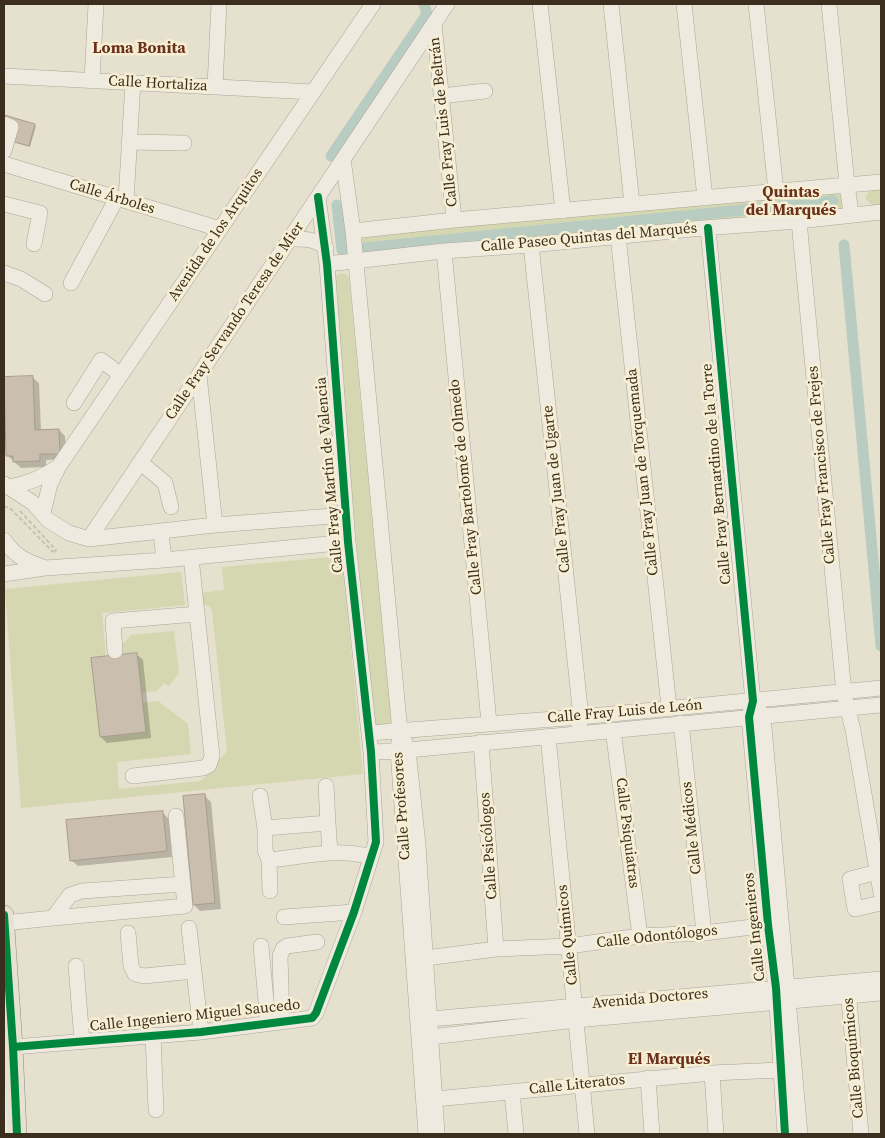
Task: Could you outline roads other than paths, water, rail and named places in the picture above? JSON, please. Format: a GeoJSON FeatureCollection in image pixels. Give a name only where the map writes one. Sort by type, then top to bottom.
{"type":"FeatureCollection","features":[{"type":"Feature","properties":{"kind":"main road"},"geometry":{"type":"LineString","coordinates":[[4,915],[8,1054],[17,1134]]}},
{"type":"Feature","properties":{"kind":"street"},"geometry":{"type":"LineString","coordinates":[[92,80],[96,4]]}},
{"type":"Feature","properties":{"kind":"street"},"geometry":{"type":"LineString","coordinates":[[214,86],[219,4]]}},
{"type":"Feature","properties":{"kind":"street","name":"Avenida de los Arquitos"},"geometry":{"type":"LineString","coordinates":[[43,514],[50,484],[59,466],[373,4]]}},
{"type":"Feature","properties":{"kind":"street","name":"Calle Fray Servando Teresa de Mier"},"geometry":{"type":"LineString","coordinates":[[89,539],[448,4]]}},
{"type":"Feature","properties":{"kind":"street"},"geometry":{"type":"LineString","coordinates":[[540,4],[563,211]]}},
{"type":"Feature","properties":{"kind":"street"},"geometry":{"type":"LineString","coordinates":[[610,4],[632,204]]}},
{"type":"Feature","properties":{"kind":"street"},"geometry":{"type":"LineString","coordinates":[[684,4],[705,198]]}},
{"type":"Feature","properties":{"kind":"street"},"geometry":{"type":"LineString","coordinates":[[756,4],[776,191]]}},
{"type":"Feature","properties":{"kind":"street"},"geometry":{"type":"LineString","coordinates":[[829,4],[851,214]]}},
{"type":"Feature","properties":{"kind":"street","name":"Calle Fray Luis de Beltrán"},"geometry":{"type":"LineString","coordinates":[[434,24],[454,220]]}},
{"type":"Feature","properties":{"kind":"street","name":"Calle Hortaliza"},"geometry":{"type":"LineString","coordinates":[[4,76],[313,92]]}},
{"type":"Feature","properties":{"kind":"street"},"geometry":{"type":"LineString","coordinates":[[71,283],[121,200],[130,142],[133,82]]}},
{"type":"Feature","properties":{"kind":"street"},"geometry":{"type":"LineString","coordinates":[[442,96],[485,91]]}},
{"type":"Feature","properties":{"kind":"street"},"geometry":{"type":"LineString","coordinates":[[4,124],[11,127],[4,151]]}},
{"type":"Feature","properties":{"kind":"street"},"geometry":{"type":"LineString","coordinates":[[130,142],[184,144]]}},
{"type":"Feature","properties":{"kind":"street"},"geometry":{"type":"LineString","coordinates":[[343,159],[356,260],[400,732]]}},
{"type":"Feature","properties":{"kind":"street","name":"Calle Árboles"},"geometry":{"type":"LineString","coordinates":[[4,164],[220,229]]}},
{"type":"Feature","properties":{"kind":"street","name":"Calle Paseo Quintas del Marqués"},"geometry":{"type":"LineString","coordinates":[[353,231],[454,220],[881,182]]}},
{"type":"Feature","properties":{"kind":"street","name":"Calle Fray Martín de Valencia"},"geometry":{"type":"LineString","coordinates":[[318,197],[326,248],[348,542],[371,752]]}},
{"type":"Feature","properties":{"kind":"street"},"geometry":{"type":"LineString","coordinates":[[4,204],[40,213],[34,244]]}},
{"type":"Feature","properties":{"kind":"street","name":"Calle Paseo Quintas del Marqués"},"geometry":{"type":"LineString","coordinates":[[327,264],[444,251],[532,245],[881,212]]}},
{"type":"Feature","properties":{"kind":"street","name":"Calle Fray Francisco de Frejes"},"geometry":{"type":"LineString","coordinates":[[799,221],[844,693],[853,730],[881,893]]}},
{"type":"Feature","properties":{"kind":"street","name":"Calle Fray Bernardino de la Torre"},"geometry":{"type":"LineString","coordinates":[[708,228],[753,701],[756,716]]}},
{"type":"Feature","properties":{"kind":"street","name":"Calle Fray Juan de Torquemada"},"geometry":{"type":"LineString","coordinates":[[618,236],[669,708]]}},
{"type":"Feature","properties":{"kind":"street"},"geometry":{"type":"LineString","coordinates":[[290,239],[309,239],[318,242],[326,248]]}},
{"type":"Feature","properties":{"kind":"street","name":"Calle Fray Juan de Ugarte"},"geometry":{"type":"LineString","coordinates":[[532,245],[581,717],[578,733]]}},
{"type":"Feature","properties":{"kind":"street","name":"Calle Fray Bartolomé de Olmedo"},"geometry":{"type":"LineString","coordinates":[[444,251],[489,723]]}},
{"type":"Feature","properties":{"kind":"street"},"geometry":{"type":"LineString","coordinates":[[4,273],[21,279],[45,294]]}},
{"type":"Feature","properties":{"kind":"street"},"geometry":{"type":"LineString","coordinates":[[74,403],[101,360],[119,378]]}},
{"type":"Feature","properties":{"kind":"street"},"geometry":{"type":"LineString","coordinates":[[199,374],[215,526]]}},
{"type":"Feature","properties":{"kind":"street"},"geometry":{"type":"LineString","coordinates":[[140,462],[165,483],[171,507]]}},
{"type":"Feature","properties":{"kind":"street","name":"Avenida de los Arquitos"},"geometry":{"type":"LineString","coordinates":[[6,486],[24,484],[35,480],[59,466]]}},
{"type":"Feature","properties":{"kind":"street"},"geometry":{"type":"LineString","coordinates":[[6,486],[33,503],[48,520],[69,533],[89,539],[346,510]]}},
{"type":"Feature","properties":{"kind":"street"},"geometry":{"type":"LineString","coordinates":[[161,532],[164,560]]}},
{"type":"Feature","properties":{"kind":"street"},"geometry":{"type":"LineString","coordinates":[[4,540],[9,548],[23,560],[45,568]]}},
{"type":"Feature","properties":{"kind":"street"},"geometry":{"type":"LineString","coordinates":[[4,574],[45,568],[164,560],[348,542]]}},
{"type":"Feature","properties":{"kind":"street"},"geometry":{"type":"LineString","coordinates":[[133,776],[203,768],[209,765],[212,756],[191,557]]}},
{"type":"Feature","properties":{"kind":"street"},"geometry":{"type":"LineString","coordinates":[[115,651],[112,621],[197,614]]}},
{"type":"Feature","properties":{"kind":"street","name":"Calle Fray Luis de León"},"geometry":{"type":"LineString","coordinates":[[369,734],[581,717],[881,688]]}},
{"type":"Feature","properties":{"kind":"street","name":"Calle Fray Luis de León"},"geometry":{"type":"LineString","coordinates":[[371,752],[881,706]]}},
{"type":"Feature","properties":{"kind":"street","name":"Calle Ingenieros"},"geometry":{"type":"LineString","coordinates":[[756,716],[768,925],[782,995],[780,1070],[785,1134]]}},
{"type":"Feature","properties":{"kind":"street","name":"Calle Ingenieros"},"geometry":{"type":"LineString","coordinates":[[756,716],[782,995],[800,1134]]}},
{"type":"Feature","properties":{"kind":"street","name":"Calle Médicos"},"geometry":{"type":"LineString","coordinates":[[682,723],[704,933]]}},
{"type":"Feature","properties":{"kind":"street","name":"Calle Psiquiatras"},"geometry":{"type":"LineString","coordinates":[[614,730],[640,936]]}},
{"type":"Feature","properties":{"kind":"street","name":"Calle Profesores"},"geometry":{"type":"LineString","coordinates":[[400,732],[418,845],[426,958],[424,1020]]}},
{"type":"Feature","properties":{"kind":"street","name":"Calle Químicos"},"geometry":{"type":"LineString","coordinates":[[548,736],[587,1134]]}},
{"type":"Feature","properties":{"kind":"street","name":"Calle Psicólogos"},"geometry":{"type":"LineString","coordinates":[[481,742],[496,949]]}},
{"type":"Feature","properties":{"kind":"street","name":"Calle Profesores"},"geometry":{"type":"LineString","coordinates":[[403,750],[424,1020],[426,1134]]}},
{"type":"Feature","properties":{"kind":"street","name":"Calle Ingeniero Miguel Saucedo"},"geometry":{"type":"LineString","coordinates":[[8,1054],[82,1041],[201,1032],[312,1018],[316,1013],[354,912],[376,842],[371,752]]}},
{"type":"Feature","properties":{"kind":"street"},"geometry":{"type":"LineString","coordinates":[[326,786],[330,853]]}},
{"type":"Feature","properties":{"kind":"street"},"geometry":{"type":"LineString","coordinates":[[260,796],[265,828],[264,841],[269,860],[270,891]]}},
{"type":"Feature","properties":{"kind":"street"},"geometry":{"type":"LineString","coordinates":[[4,922],[185,906],[176,816]]}},
{"type":"Feature","properties":{"kind":"street"},"geometry":{"type":"LineString","coordinates":[[265,828],[328,823]]}},
{"type":"Feature","properties":{"kind":"street"},"geometry":{"type":"LineString","coordinates":[[269,860],[353,852],[371,857]]}},
{"type":"Feature","properties":{"kind":"street"},"geometry":{"type":"LineString","coordinates":[[878,872],[850,879],[854,909],[881,904]]}},
{"type":"Feature","properties":{"kind":"street"},"geometry":{"type":"LineString","coordinates":[[54,918],[70,895],[82,891],[183,884]]}},
{"type":"Feature","properties":{"kind":"street"},"geometry":{"type":"LineString","coordinates":[[284,917],[354,912]]}},
{"type":"Feature","properties":{"kind":"street","name":"Calle Odontólogos"},"geometry":{"type":"LineString","coordinates":[[426,958],[496,949],[569,946],[640,936],[704,933],[768,925]]}},
{"type":"Feature","properties":{"kind":"street"},"geometry":{"type":"LineString","coordinates":[[189,928],[201,1032]]}},
{"type":"Feature","properties":{"kind":"street"},"geometry":{"type":"LineString","coordinates":[[128,934],[131,966],[136,974],[144,976],[194,971]]}},
{"type":"Feature","properties":{"kind":"street"},"geometry":{"type":"LineString","coordinates":[[275,1023],[280,956],[283,949],[287,946],[317,942]]}},
{"type":"Feature","properties":{"kind":"street"},"geometry":{"type":"LineString","coordinates":[[261,946],[275,1023]]}},
{"type":"Feature","properties":{"kind":"street"},"geometry":{"type":"LineString","coordinates":[[76,966],[82,1041]]}},
{"type":"Feature","properties":{"kind":"street","name":"Avenida Doctores"},"geometry":{"type":"LineString","coordinates":[[848,990],[881,979]]}},
{"type":"Feature","properties":{"kind":"street","name":"Avenida Doctores"},"geometry":{"type":"LineString","coordinates":[[424,1020],[576,1013],[848,990],[881,994]]}},
{"type":"Feature","properties":{"kind":"street","name":"Calle Bioquímicos"},"geometry":{"type":"LineString","coordinates":[[848,990],[861,1134]]}},
{"type":"Feature","properties":{"kind":"street","name":"Avenida Doctores"},"geometry":{"type":"LineString","coordinates":[[425,1037],[576,1013]]}},
{"type":"Feature","properties":{"kind":"street"},"geometry":{"type":"LineString","coordinates":[[153,1036],[156,1110]]}},
{"type":"Feature","properties":{"kind":"street","name":"Calle Profesores"},"geometry":{"type":"LineString","coordinates":[[425,1037],[435,1099],[437,1134]]}},
{"type":"Feature","properties":{"kind":"street"},"geometry":{"type":"LineString","coordinates":[[8,1054],[8,1134]]}},
{"type":"Feature","properties":{"kind":"street","name":"Calle Literatos"},"geometry":{"type":"LineString","coordinates":[[435,1099],[648,1078],[780,1070]]}},
{"type":"Feature","properties":{"kind":"street"},"geometry":{"type":"LineString","coordinates":[[712,1073],[716,1134]]}},
{"type":"Feature","properties":{"kind":"street"},"geometry":{"type":"LineString","coordinates":[[648,1078],[652,1134]]}},
{"type":"Feature","properties":{"kind":"street"},"geometry":{"type":"LineString","coordinates":[[512,1092],[516,1134]]}},
{"type":"Feature","properties":{"kind":"waterway"},"geometry":{"type":"LineString","coordinates":[[331,156],[427,14],[424,4]]}},
{"type":"Feature","properties":{"kind":"waterway"},"geometry":{"type":"LineString","coordinates":[[364,248],[833,201]]}},
{"type":"Feature","properties":{"kind":"waterway"},"geometry":{"type":"LineString","coordinates":[[337,205],[342,250]]}},
{"type":"Feature","properties":{"kind":"waterway"},"geometry":{"type":"LineString","coordinates":[[844,245],[881,646]]}},
{"type":"Feature","properties":{"kind":"district","name":"Loma Bonita"},"geometry":{"type":"Point","coordinates":[139,49]}},
{"type":"Feature","properties":{"kind":"district","name":"Quintas del Marqués"},"geometry":{"type":"Point","coordinates":[791,202]}},
{"type":"Feature","properties":{"kind":"district","name":"El Marqués"},"geometry":{"type":"Point","coordinates":[669,1060]}}]}
